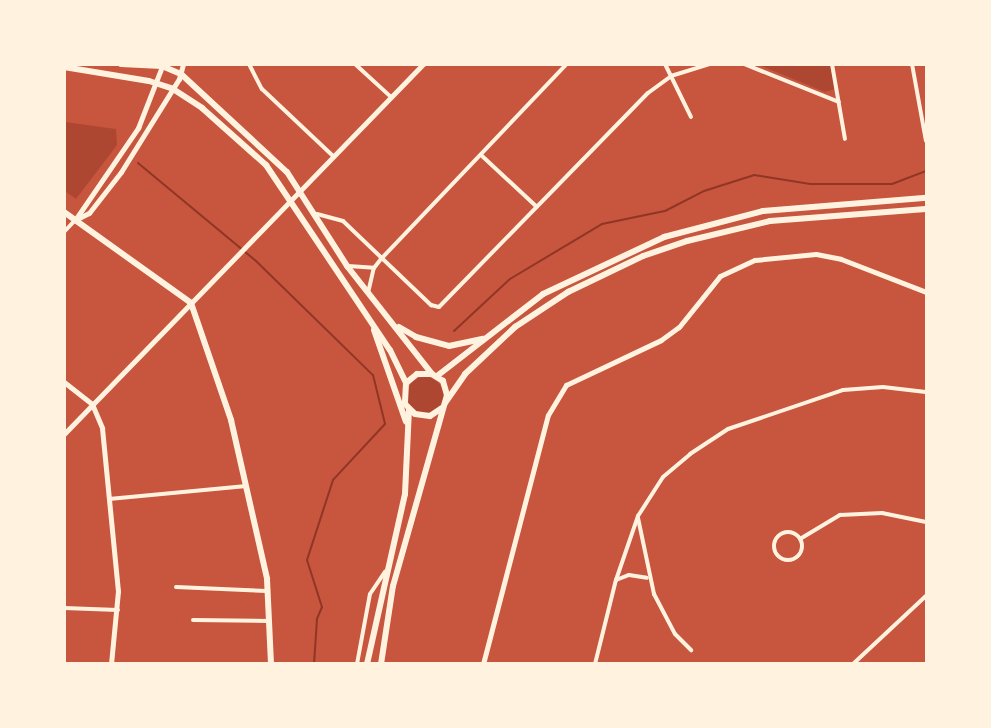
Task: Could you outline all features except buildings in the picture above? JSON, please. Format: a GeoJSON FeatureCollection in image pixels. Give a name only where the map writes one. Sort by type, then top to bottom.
{"type":"FeatureCollection","features":[{"type":"Feature","properties":{"kind":"main road"},"geometry":{"type":"LineString","coordinates":[[121,64],[162,65],[181,74],[257,142],[302,191],[347,266],[446,388],[444,405],[393,586],[381,663]]}},
{"type":"Feature","properties":{"kind":"main road"},"geometry":{"type":"LineString","coordinates":[[64,68],[156,83],[173,90],[202,108],[266,165],[390,350],[406,383]]}},
{"type":"Feature","properties":{"kind":"main road"},"geometry":{"type":"LineString","coordinates":[[927,198],[801,206],[694,227],[617,256],[543,294],[487,338],[434,375],[417,374],[406,383],[402,397],[409,410],[422,417],[444,405],[465,374],[523,321],[568,292],[644,256],[687,241],[770,221],[927,210]]}},
{"type":"Feature","properties":{"kind":"main road"},"geometry":{"type":"LineString","coordinates":[[64,212],[192,303],[216,367],[246,486],[268,591],[271,663]]}},
{"type":"Feature","properties":{"kind":"main road"},"geometry":{"type":"LineString","coordinates":[[391,321],[437,344],[449,346],[487,338]]}},
{"type":"Feature","properties":{"kind":"main road"},"geometry":{"type":"LineString","coordinates":[[371,324],[392,375],[407,427]]}},
{"type":"Feature","properties":{"kind":"main road"},"geometry":{"type":"LineString","coordinates":[[367,663],[408,472],[409,410]]}},
{"type":"Feature","properties":{"kind":"street"},"geometry":{"type":"LineString","coordinates":[[75,220],[86,215],[112,185],[173,90],[183,64]]}},
{"type":"Feature","properties":{"kind":"street"},"geometry":{"type":"LineString","coordinates":[[249,64],[262,89],[333,156]]}},
{"type":"Feature","properties":{"kind":"street"},"geometry":{"type":"LineString","coordinates":[[355,64],[392,98]]}},
{"type":"Feature","properties":{"kind":"street"},"geometry":{"type":"LineString","coordinates":[[64,434],[192,303],[246,243],[302,191],[423,64]]}},
{"type":"Feature","properties":{"kind":"street"},"geometry":{"type":"LineString","coordinates":[[368,293],[374,268],[381,259],[567,64]]}},
{"type":"Feature","properties":{"kind":"street"},"geometry":{"type":"LineString","coordinates":[[666,64],[692,117]]}},
{"type":"Feature","properties":{"kind":"street"},"geometry":{"type":"LineString","coordinates":[[317,214],[344,221],[381,259],[436,307],[648,93],[671,76],[710,64]]}},
{"type":"Feature","properties":{"kind":"street"},"geometry":{"type":"LineString","coordinates":[[744,64],[839,102]]}},
{"type":"Feature","properties":{"kind":"street"},"geometry":{"type":"LineString","coordinates":[[832,64],[845,139]]}},
{"type":"Feature","properties":{"kind":"street"},"geometry":{"type":"LineString","coordinates":[[912,64],[927,141]]}},
{"type":"Feature","properties":{"kind":"street"},"geometry":{"type":"LineString","coordinates":[[64,232],[75,220],[138,128],[162,65]]}},
{"type":"Feature","properties":{"kind":"street"},"geometry":{"type":"LineString","coordinates":[[481,155],[537,207]]}},
{"type":"Feature","properties":{"kind":"street"},"geometry":{"type":"LineString","coordinates":[[483,663],[548,415],[566,385],[661,340],[678,327],[720,276],[755,260],[816,254],[841,259],[927,292]]}},
{"type":"Feature","properties":{"kind":"street"},"geometry":{"type":"LineString","coordinates":[[347,266],[374,268]]}},
{"type":"Feature","properties":{"kind":"street"},"geometry":{"type":"LineString","coordinates":[[64,382],[92,404],[102,428],[118,610],[111,663]]}},
{"type":"Feature","properties":{"kind":"street"},"geometry":{"type":"LineString","coordinates":[[595,663],[616,580],[638,516],[663,477],[728,429],[843,390],[883,387],[927,392]]}},
{"type":"Feature","properties":{"kind":"street"},"geometry":{"type":"LineString","coordinates":[[108,499],[246,486]]}},
{"type":"Feature","properties":{"kind":"street"},"geometry":{"type":"LineString","coordinates":[[800,539],[840,515],[882,513],[927,522]]}},
{"type":"Feature","properties":{"kind":"street"},"geometry":{"type":"LineString","coordinates":[[638,516],[648,578],[675,634],[691,650]]}},
{"type":"Feature","properties":{"kind":"street"},"geometry":{"type":"LineString","coordinates":[[789,532],[800,539],[802,547],[796,558],[787,560],[778,556],[775,543],[780,535],[789,532]]}},
{"type":"Feature","properties":{"kind":"street"},"geometry":{"type":"LineString","coordinates":[[357,663],[368,602],[385,572]]}},
{"type":"Feature","properties":{"kind":"street"},"geometry":{"type":"LineString","coordinates":[[616,580],[629,575],[648,578]]}},
{"type":"Feature","properties":{"kind":"street"},"geometry":{"type":"LineString","coordinates":[[176,587],[268,591]]}},
{"type":"Feature","properties":{"kind":"street"},"geometry":{"type":"LineString","coordinates":[[853,663],[927,597]]}},
{"type":"Feature","properties":{"kind":"street"},"geometry":{"type":"LineString","coordinates":[[64,608],[118,610]]}},
{"type":"Feature","properties":{"kind":"street"},"geometry":{"type":"LineString","coordinates":[[193,620],[270,621]]}},
{"type":"Feature","properties":{"kind":"shaded area"},"geometry":{"type":"Polygon","coordinates":[[[759,65],[830,65],[835,89],[825,92],[759,65]]]}},
{"type":"Feature","properties":{"kind":"shaded area"},"geometry":{"type":"Polygon","coordinates":[[[65,122],[116,129],[117,145],[76,199],[65,191],[65,122]]]}},
{"type":"Feature","properties":{"kind":"shaded area"},"geometry":{"type":"Polygon","coordinates":[[[425,377],[437,383],[443,395],[437,407],[425,413],[413,407],[407,395],[413,383],[425,377]]]}},
{"type":"Feature","properties":{"kind":"waterway"},"geometry":{"type":"LineString","coordinates":[[138,163],[256,261],[373,375],[385,424],[333,480],[307,560],[322,607],[317,619],[314,664]]}},
{"type":"Feature","properties":{"kind":"waterway"},"geometry":{"type":"LineString","coordinates":[[454,331],[510,279],[602,224],[665,211],[704,191],[754,175],[810,184],[892,184],[926,171]]}}]}
